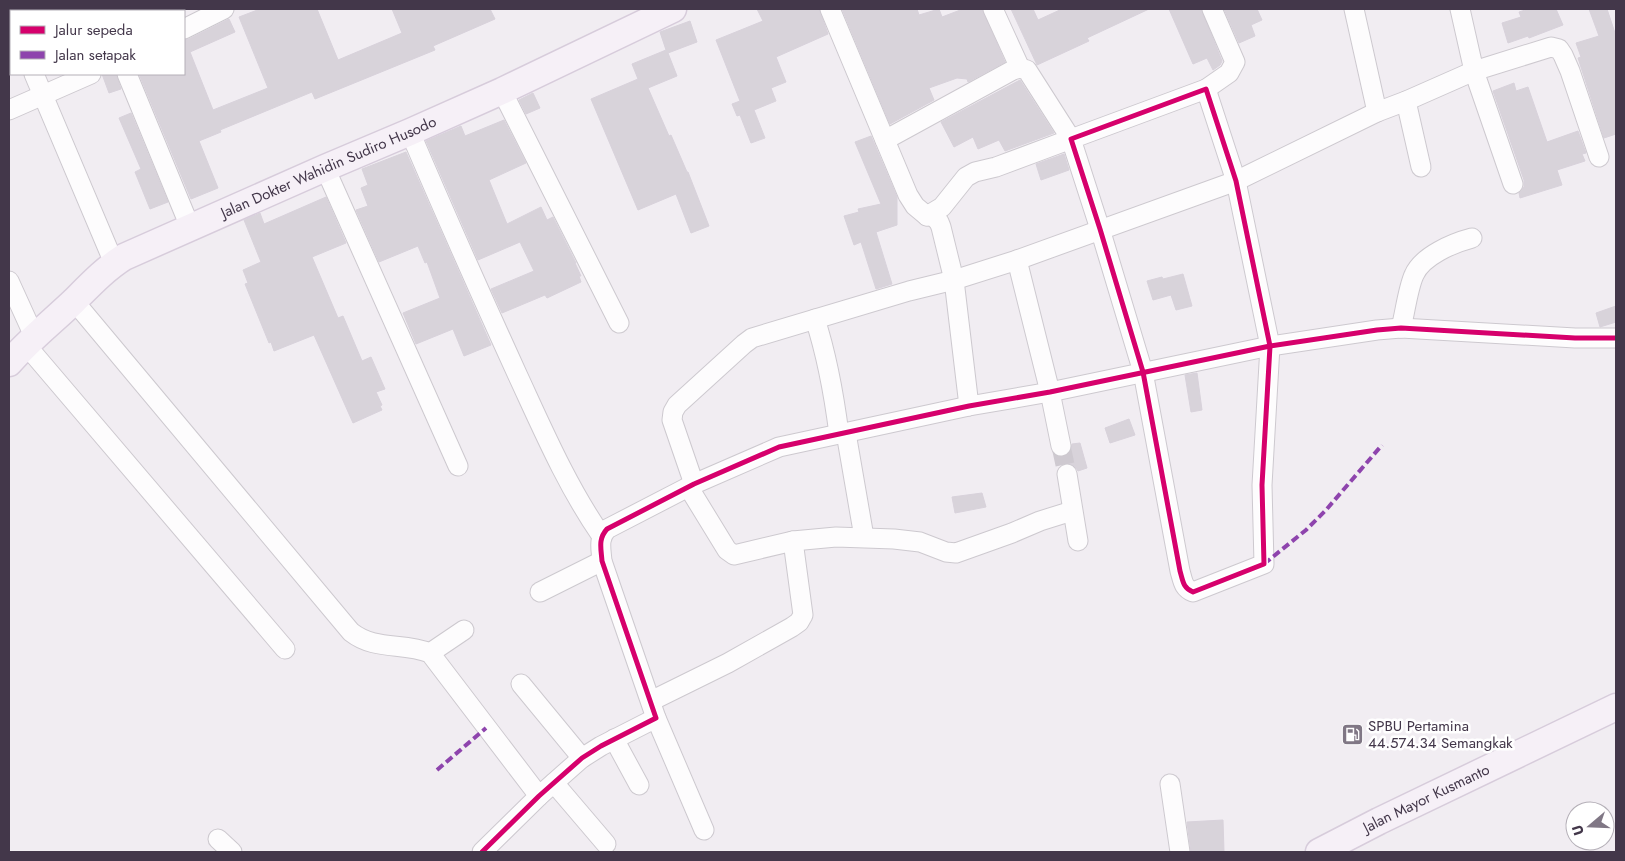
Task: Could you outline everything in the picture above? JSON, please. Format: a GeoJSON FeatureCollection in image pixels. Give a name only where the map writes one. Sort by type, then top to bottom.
{"type":"FeatureCollection","features":[{"type":"Feature","properties":{"kind":"main road","name":"Jalan Dokter Wahidin Sudiro Husodo"},"geometry":{"type":"LineString","coordinates":[[23,348],[114,263],[124,257],[502,91],[673,9]]}},
{"type":"Feature","properties":{"kind":"main road","name":"Jalan Mayor Kusmanto"},"geometry":{"type":"LineString","coordinates":[[1318,852],[1616,707]]}},
{"type":"Feature","properties":{"kind":"street"},"geometry":{"type":"LineString","coordinates":[[185,28],[224,9]]}},
{"type":"Feature","properties":{"kind":"street"},"geometry":{"type":"LineString","coordinates":[[830,9],[915,206],[927,216],[932,215],[941,226],[954,280],[969,406]]}},
{"type":"Feature","properties":{"kind":"street"},"geometry":{"type":"LineString","coordinates":[[993,9],[1020,68]]}},
{"type":"Feature","properties":{"kind":"street"},"geometry":{"type":"LineString","coordinates":[[927,216],[942,207],[966,178],[976,172],[996,167],[1206,89],[1229,74],[1235,62],[1212,9]]}},
{"type":"Feature","properties":{"kind":"street"},"geometry":{"type":"LineString","coordinates":[[1354,9],[1377,112]]}},
{"type":"Feature","properties":{"kind":"street"},"geometry":{"type":"LineString","coordinates":[[1460,9],[1474,72],[1513,184]]}},
{"type":"Feature","properties":{"kind":"street"},"geometry":{"type":"LineString","coordinates":[[1072,511],[956,553],[946,552],[920,542],[864,537],[836,537],[794,541],[734,555],[727,550],[691,486],[672,420],[673,412],[677,405],[752,338],[909,291],[954,280],[1016,260],[1236,180],[1377,112],[1474,72],[1551,48],[1558,49],[1563,55],[1599,157]]}},
{"type":"Feature","properties":{"kind":"street"},"geometry":{"type":"LineString","coordinates":[[886,140],[1013,70],[1020,68],[1027,70],[1070,139],[1100,229],[1143,372],[1180,571],[1187,590],[1193,592],[1264,564],[1262,485],[1270,346],[1236,180],[1206,89]]}},
{"type":"Feature","properties":{"kind":"street"},"geometry":{"type":"LineString","coordinates":[[34,75],[114,263]]}},
{"type":"Feature","properties":{"kind":"street"},"geometry":{"type":"LineString","coordinates":[[9,110],[89,75]]}},
{"type":"Feature","properties":{"kind":"street"},"geometry":{"type":"LineString","coordinates":[[128,75],[190,227]]}},
{"type":"Feature","properties":{"kind":"street"},"geometry":{"type":"LineString","coordinates":[[502,91],[619,323]]}},
{"type":"Feature","properties":{"kind":"street"},"geometry":{"type":"LineString","coordinates":[[1406,101],[1421,167]]}},
{"type":"Feature","properties":{"kind":"street"},"geometry":{"type":"LineString","coordinates":[[410,132],[468,266],[545,433],[585,512],[601,535]]}},
{"type":"Feature","properties":{"kind":"street"},"geometry":{"type":"LineString","coordinates":[[325,168],[458,466]]}},
{"type":"Feature","properties":{"kind":"street"},"geometry":{"type":"LineString","coordinates":[[1406,328],[1414,274],[1442,249],[1472,238]]}},
{"type":"Feature","properties":{"kind":"street"},"geometry":{"type":"LineString","coordinates":[[1016,260],[1050,392],[1061,446]]}},
{"type":"Feature","properties":{"kind":"street"},"geometry":{"type":"LineString","coordinates":[[9,281],[23,348],[285,649]]}},
{"type":"Feature","properties":{"kind":"street"},"geometry":{"type":"LineString","coordinates":[[74,301],[351,632],[360,639],[418,648],[430,653],[539,796]]}},
{"type":"Feature","properties":{"kind":"street"},"geometry":{"type":"LineString","coordinates":[[815,319],[822,340],[864,537]]}},
{"type":"Feature","properties":{"kind":"street"},"geometry":{"type":"LineString","coordinates":[[704,830],[654,709],[602,560],[601,535],[607,529],[691,486],[774,448],[969,406],[1050,392],[1270,346],[1377,330],[1406,328],[1576,338],[1616,338]]}},
{"type":"Feature","properties":{"kind":"street"},"geometry":{"type":"LineString","coordinates":[[1067,474],[1078,541]]}},
{"type":"Feature","properties":{"kind":"street"},"geometry":{"type":"LineString","coordinates":[[482,852],[539,796],[582,758],[614,739],[654,709],[728,663],[792,628],[799,622],[803,615],[794,541]]}},
{"type":"Feature","properties":{"kind":"street"},"geometry":{"type":"LineString","coordinates":[[540,592],[602,560]]}},
{"type":"Feature","properties":{"kind":"street"},"geometry":{"type":"LineString","coordinates":[[430,653],[464,630]]}},
{"type":"Feature","properties":{"kind":"street"},"geometry":{"type":"LineString","coordinates":[[521,684],[582,758]]}},
{"type":"Feature","properties":{"kind":"street"},"geometry":{"type":"LineString","coordinates":[[614,739],[640,785]]}},
{"type":"Feature","properties":{"kind":"street"},"geometry":{"type":"LineString","coordinates":[[554,783],[606,844]]}},
{"type":"Feature","properties":{"kind":"street"},"geometry":{"type":"LineString","coordinates":[[1170,784],[1180,852]]}},
{"type":"Feature","properties":{"kind":"street"},"geometry":{"type":"LineString","coordinates":[[218,839],[232,852]]}},
{"type":"Feature","properties":{"kind":"building"},"geometry":{"type":"Polygon","coordinates":[[[260,9],[317,9],[338,60],[402,33],[392,9],[490,9],[495,19],[433,46],[435,50],[315,99],[312,92],[220,130],[221,132],[199,141],[218,188],[191,199],[139,75],[185,75],[185,40],[229,19],[235,32],[190,52],[213,110],[268,88],[239,17],[260,9]]]}},
{"type":"Feature","properties":{"kind":"building"},"geometry":{"type":"Polygon","coordinates":[[[757,9],[819,9],[828,34],[776,57],[786,82],[771,88],[776,101],[754,110],[765,138],[751,143],[740,115],[737,116],[732,104],[740,101],[716,40],[763,21],[757,9]]]}},
{"type":"Feature","properties":{"kind":"building"},"geometry":{"type":"Polygon","coordinates":[[[842,9],[917,9],[919,15],[939,9],[942,17],[963,9],[982,9],[1005,62],[968,82],[967,79],[957,78],[929,88],[934,100],[890,124],[842,9]]]}},
{"type":"Feature","properties":{"kind":"building"},"geometry":{"type":"Polygon","coordinates":[[[1011,9],[1033,9],[1038,20],[1062,9],[1149,9],[1087,38],[1089,41],[1037,65],[1011,9]]]}},
{"type":"Feature","properties":{"kind":"building"},"geometry":{"type":"Polygon","coordinates":[[[1169,9],[1201,9],[1222,61],[1220,65],[1213,70],[1207,58],[1193,64],[1169,9]]]}},
{"type":"Feature","properties":{"kind":"building"},"geometry":{"type":"Polygon","coordinates":[[[1224,9],[1257,9],[1262,20],[1251,25],[1255,36],[1239,43],[1224,9]]]}},
{"type":"Feature","properties":{"kind":"building"},"geometry":{"type":"Polygon","coordinates":[[[1528,9],[1556,9],[1563,25],[1529,38],[1528,36],[1508,43],[1502,23],[1521,17],[1519,12],[1528,9]]]}},
{"type":"Feature","properties":{"kind":"building"},"geometry":{"type":"Polygon","coordinates":[[[1589,9],[1607,9],[1616,36],[1616,134],[1604,138],[1578,58],[1581,57],[1576,43],[1599,36],[1589,9]]]}},
{"type":"Feature","properties":{"kind":"building"},"geometry":{"type":"Polygon","coordinates":[[[690,21],[697,42],[668,53],[677,76],[648,88],[669,136],[671,135],[688,172],[709,226],[691,233],[676,194],[638,210],[591,99],[638,79],[632,64],[666,50],[660,32],[690,21]]]}},
{"type":"Feature","properties":{"kind":"building"},"geometry":{"type":"Polygon","coordinates":[[[102,75],[116,75],[121,89],[109,93],[102,75]]]}},
{"type":"Feature","properties":{"kind":"building"},"geometry":{"type":"Polygon","coordinates":[[[1020,80],[1054,133],[1005,151],[999,140],[978,149],[973,137],[954,147],[941,122],[1020,80]]]}},
{"type":"Feature","properties":{"kind":"building"},"geometry":{"type":"Polygon","coordinates":[[[1514,83],[1516,91],[1528,87],[1547,142],[1578,131],[1586,153],[1582,154],[1585,161],[1557,170],[1562,185],[1520,198],[1519,193],[1524,187],[1524,180],[1493,91],[1514,83]]]}},
{"type":"Feature","properties":{"kind":"building"},"geometry":{"type":"Polygon","coordinates":[[[533,93],[540,108],[526,114],[519,100],[533,93]]]}},
{"type":"Feature","properties":{"kind":"building"},"geometry":{"type":"Polygon","coordinates":[[[131,113],[168,202],[150,209],[135,172],[141,169],[119,118],[131,113]]]}},
{"type":"Feature","properties":{"kind":"building"},"geometry":{"type":"Polygon","coordinates":[[[504,120],[526,163],[489,180],[507,224],[541,207],[547,220],[553,217],[576,263],[581,276],[579,276],[581,282],[547,298],[545,295],[502,313],[491,289],[534,271],[520,242],[478,260],[426,141],[461,126],[465,136],[504,120]]]}},
{"type":"Feature","properties":{"kind":"building"},"geometry":{"type":"Polygon","coordinates":[[[871,136],[897,197],[897,225],[876,232],[892,284],[876,289],[861,242],[854,245],[844,216],[859,212],[858,209],[881,204],[855,142],[871,136]]]}},
{"type":"Feature","properties":{"kind":"building"},"geometry":{"type":"Polygon","coordinates":[[[406,152],[491,345],[464,356],[453,329],[416,344],[403,313],[440,298],[427,262],[425,263],[418,246],[379,262],[356,210],[368,206],[361,188],[368,185],[362,169],[406,152]]]}},
{"type":"Feature","properties":{"kind":"building"},"geometry":{"type":"Polygon","coordinates":[[[1064,154],[1069,170],[1041,180],[1036,164],[1064,154]]]}},
{"type":"Feature","properties":{"kind":"building"},"geometry":{"type":"Polygon","coordinates":[[[326,197],[346,243],[312,257],[338,318],[343,316],[362,361],[371,357],[385,389],[376,392],[382,405],[380,406],[382,410],[353,423],[314,335],[274,351],[245,284],[248,283],[243,270],[261,262],[244,220],[260,213],[264,224],[326,197]]]}},
{"type":"Feature","properties":{"kind":"building"},"geometry":{"type":"Polygon","coordinates":[[[1183,274],[1192,306],[1176,310],[1171,295],[1153,300],[1147,281],[1183,274]]]}},
{"type":"Feature","properties":{"kind":"building"},"geometry":{"type":"Polygon","coordinates":[[[1616,306],[1616,322],[1600,327],[1596,313],[1616,306]]]}},
{"type":"Feature","properties":{"kind":"building"},"geometry":{"type":"Polygon","coordinates":[[[1197,373],[1202,410],[1191,412],[1185,375],[1197,373]]]}},
{"type":"Feature","properties":{"kind":"building"},"geometry":{"type":"Polygon","coordinates":[[[1129,419],[1135,435],[1110,443],[1105,428],[1129,419]]]}},
{"type":"Feature","properties":{"kind":"building"},"geometry":{"type":"Polygon","coordinates":[[[1080,443],[1087,468],[1078,471],[1071,464],[1062,464],[1059,457],[1068,455],[1072,444],[1080,443]]]}},
{"type":"Feature","properties":{"kind":"building"},"geometry":{"type":"Polygon","coordinates":[[[982,493],[986,507],[955,513],[952,497],[982,493]]]}},
{"type":"Feature","properties":{"kind":"building"},"geometry":{"type":"Polygon","coordinates":[[[1223,820],[1224,852],[1191,852],[1187,822],[1223,820]]]}},
{"type":"Feature","properties":{"kind":"tunnel"},"geometry":{"type":"LineString","coordinates":[[1061,446],[1067,474]]}},
{"type":"Feature","properties":{"kind":"marked path"},"geometry":{"type":"LineString","coordinates":[[1264,564],[1306,530],[1326,510],[1382,445]]}},
{"type":"Feature","properties":{"kind":"marked path"},"geometry":{"type":"LineString","coordinates":[[437,770],[486,728]]}},
{"type":"Feature","properties":{"kind":"cycle path"},"geometry":{"type":"LineString","coordinates":[[1206,89],[1236,181],[1270,346],[1262,485],[1264,564],[1193,592],[1185,586],[1180,571],[1143,372],[1071,139],[1206,89]]}},
{"type":"Feature","properties":{"kind":"cycle path"},"geometry":{"type":"LineString","coordinates":[[482,852],[539,796],[582,758],[601,746],[656,718],[602,561],[601,540],[607,529],[694,484],[779,447],[969,406],[1050,392],[1270,346],[1401,328],[1575,338],[1616,338]]}},
{"type":"Feature","properties":{"kind":"place","name":"SPBU Pertamina 44.574.34 Semangkak"},"geometry":{"type":"Point","coordinates":[1352,735]}}]}
